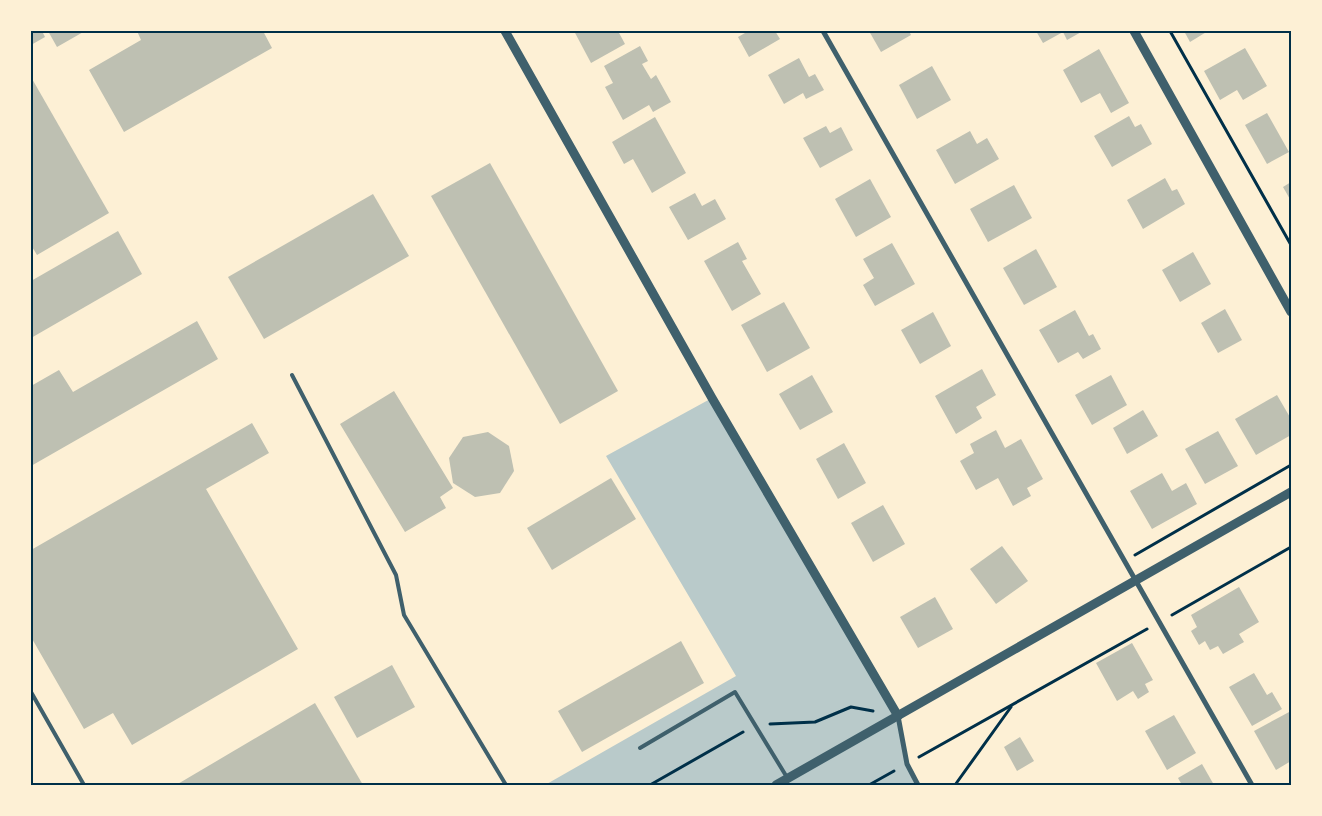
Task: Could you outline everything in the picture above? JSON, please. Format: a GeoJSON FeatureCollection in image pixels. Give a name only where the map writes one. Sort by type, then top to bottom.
{"type":"FeatureCollection","features":[{"type":"Feature","properties":{"kind":"street"},"geometry":{"type":"LineString","coordinates":[[505,31],[712,398],[898,716],[906,764],[918,785]]}},
{"type":"Feature","properties":{"kind":"street"},"geometry":{"type":"LineString","coordinates":[[823,31],[1252,785]]}},
{"type":"Feature","properties":{"kind":"street"},"geometry":{"type":"LineString","coordinates":[[1134,31],[1291,312]]}},
{"type":"Feature","properties":{"kind":"street"},"geometry":{"type":"LineString","coordinates":[[776,785],[1291,492]]}},
{"type":"Feature","properties":{"kind":"lane"},"geometry":{"type":"LineString","coordinates":[[292,375],[396,575],[404,615],[506,785]]}},
{"type":"Feature","properties":{"kind":"lane"},"geometry":{"type":"LineString","coordinates":[[31,692],[84,785]]}},
{"type":"Feature","properties":{"kind":"lane"},"geometry":{"type":"LineString","coordinates":[[640,748],[735,692],[788,778]]}},
{"type":"Feature","properties":{"kind":"path"},"geometry":{"type":"LineString","coordinates":[[1170,31],[1291,244]]}},
{"type":"Feature","properties":{"kind":"path"},"geometry":{"type":"LineString","coordinates":[[1124,561],[1291,466]]}},
{"type":"Feature","properties":{"kind":"path"},"geometry":{"type":"LineString","coordinates":[[869,785],[1291,547]]}},
{"type":"Feature","properties":{"kind":"path"},"geometry":{"type":"LineString","coordinates":[[954,785],[1013,704]]}},
{"type":"Feature","properties":{"kind":"shaded area"},"geometry":{"type":"Polygon","coordinates":[[[712,398],[898,716],[907,764],[918,785],[545,785],[736,676],[606,456],[712,398]]]}},
{"type":"Feature","properties":{"kind":"building"},"geometry":{"type":"Polygon","coordinates":[[[31,31],[42,31],[45,37],[31,45],[31,31]]]}},
{"type":"Feature","properties":{"kind":"building"},"geometry":{"type":"Polygon","coordinates":[[[48,31],[85,31],[57,47],[48,31]]]}},
{"type":"Feature","properties":{"kind":"building"},"geometry":{"type":"Polygon","coordinates":[[[137,31],[263,31],[272,48],[124,132],[89,70],[141,40],[137,31]]]}},
{"type":"Feature","properties":{"kind":"building"},"geometry":{"type":"Polygon","coordinates":[[[574,31],[618,31],[625,44],[591,63],[574,31]]]}},
{"type":"Feature","properties":{"kind":"building"},"geometry":{"type":"Polygon","coordinates":[[[744,31],[775,31],[780,39],[749,57],[738,37],[745,33],[744,31]]]}},
{"type":"Feature","properties":{"kind":"building"},"geometry":{"type":"Polygon","coordinates":[[[869,31],[909,31],[911,35],[881,52],[869,31]]]}},
{"type":"Feature","properties":{"kind":"building"},"geometry":{"type":"Polygon","coordinates":[[[1036,31],[1083,31],[1067,40],[1063,32],[1043,43],[1036,31]]]}},
{"type":"Feature","properties":{"kind":"building"},"geometry":{"type":"Polygon","coordinates":[[[1184,31],[1208,31],[1190,42],[1184,31]]]}},
{"type":"Feature","properties":{"kind":"building"},"geometry":{"type":"Polygon","coordinates":[[[640,46],[648,61],[642,64],[651,79],[656,75],[671,102],[653,112],[649,105],[623,120],[605,87],[613,83],[604,66],[640,46]]]}},
{"type":"Feature","properties":{"kind":"building"},"geometry":{"type":"Polygon","coordinates":[[[1245,48],[1267,86],[1243,100],[1237,90],[1220,100],[1204,71],[1245,48]]]}},
{"type":"Feature","properties":{"kind":"building"},"geometry":{"type":"Polygon","coordinates":[[[1099,49],[1129,103],[1111,113],[1100,93],[1081,103],[1063,70],[1099,49]]]}},
{"type":"Feature","properties":{"kind":"building"},"geometry":{"type":"Polygon","coordinates":[[[799,58],[809,77],[815,74],[824,90],[806,99],[803,93],[784,104],[768,75],[799,58]]]}},
{"type":"Feature","properties":{"kind":"building"},"geometry":{"type":"Polygon","coordinates":[[[932,66],[951,100],[917,119],[899,85],[932,66]]]}},
{"type":"Feature","properties":{"kind":"building"},"geometry":{"type":"Polygon","coordinates":[[[31,77],[109,213],[37,255],[31,245],[31,77]]]}},
{"type":"Feature","properties":{"kind":"building"},"geometry":{"type":"Polygon","coordinates":[[[1267,113],[1289,152],[1267,164],[1245,125],[1267,113]]]}},
{"type":"Feature","properties":{"kind":"building"},"geometry":{"type":"Polygon","coordinates":[[[1129,116],[1135,127],[1141,124],[1152,144],[1112,167],[1094,136],[1129,116]]]}},
{"type":"Feature","properties":{"kind":"building"},"geometry":{"type":"Polygon","coordinates":[[[655,117],[686,173],[652,193],[633,159],[624,164],[612,142],[655,117]]]}},
{"type":"Feature","properties":{"kind":"building"},"geometry":{"type":"Polygon","coordinates":[[[826,126],[830,133],[841,127],[853,150],[820,168],[803,138],[826,126]]]}},
{"type":"Feature","properties":{"kind":"building"},"geometry":{"type":"Polygon","coordinates":[[[970,131],[977,144],[987,138],[999,159],[955,184],[936,150],[970,131]]]}},
{"type":"Feature","properties":{"kind":"building"},"geometry":{"type":"Polygon","coordinates":[[[490,163],[618,391],[560,424],[431,196],[490,163]]]}},
{"type":"Feature","properties":{"kind":"building"},"geometry":{"type":"Polygon","coordinates":[[[1165,178],[1172,191],[1177,189],[1185,204],[1143,229],[1127,200],[1165,178]]]}},
{"type":"Feature","properties":{"kind":"building"},"geometry":{"type":"Polygon","coordinates":[[[870,179],[891,217],[856,237],[835,199],[870,179]]]}},
{"type":"Feature","properties":{"kind":"building"},"geometry":{"type":"Polygon","coordinates":[[[1291,182],[1291,201],[1283,187],[1291,182]]]}},
{"type":"Feature","properties":{"kind":"building"},"geometry":{"type":"Polygon","coordinates":[[[1014,185],[1032,218],[988,242],[970,209],[1014,185]]]}},
{"type":"Feature","properties":{"kind":"building"},"geometry":{"type":"Polygon","coordinates":[[[695,193],[702,206],[715,199],[726,219],[688,240],[669,207],[695,193]]]}},
{"type":"Feature","properties":{"kind":"building"},"geometry":{"type":"Polygon","coordinates":[[[373,194],[409,256],[264,339],[228,277],[373,194]]]}},
{"type":"Feature","properties":{"kind":"building"},"geometry":{"type":"Polygon","coordinates":[[[118,231],[142,274],[31,338],[31,281],[118,231]]]}},
{"type":"Feature","properties":{"kind":"building"},"geometry":{"type":"Polygon","coordinates":[[[738,242],[747,259],[742,261],[761,294],[732,311],[704,261],[738,242]]]}},
{"type":"Feature","properties":{"kind":"building"},"geometry":{"type":"Polygon","coordinates":[[[892,243],[915,284],[875,306],[863,285],[874,278],[863,259],[892,243]]]}},
{"type":"Feature","properties":{"kind":"building"},"geometry":{"type":"Polygon","coordinates":[[[1036,249],[1057,287],[1024,305],[1003,268],[1036,249]]]}},
{"type":"Feature","properties":{"kind":"building"},"geometry":{"type":"Polygon","coordinates":[[[1193,252],[1211,284],[1180,302],[1162,270],[1193,252]]]}},
{"type":"Feature","properties":{"kind":"building"},"geometry":{"type":"Polygon","coordinates":[[[784,302],[810,348],[767,372],[741,325],[784,302]]]}},
{"type":"Feature","properties":{"kind":"building"},"geometry":{"type":"Polygon","coordinates":[[[1225,309],[1242,340],[1218,353],[1201,323],[1225,309]]]}},
{"type":"Feature","properties":{"kind":"building"},"geometry":{"type":"Polygon","coordinates":[[[1075,310],[1089,336],[1093,334],[1101,349],[1083,359],[1078,352],[1058,363],[1039,330],[1075,310]]]}},
{"type":"Feature","properties":{"kind":"building"},"geometry":{"type":"Polygon","coordinates":[[[933,312],[951,346],[920,364],[901,330],[933,312]]]}},
{"type":"Feature","properties":{"kind":"building"},"geometry":{"type":"Polygon","coordinates":[[[197,321],[218,359],[31,466],[31,386],[59,370],[73,392],[197,321]]]}},
{"type":"Feature","properties":{"kind":"building"},"geometry":{"type":"Polygon","coordinates":[[[982,369],[996,395],[976,407],[982,418],[956,434],[935,396],[982,369]]]}},
{"type":"Feature","properties":{"kind":"building"},"geometry":{"type":"Polygon","coordinates":[[[812,375],[833,412],[800,430],[779,394],[812,375]]]}},
{"type":"Feature","properties":{"kind":"building"},"geometry":{"type":"Polygon","coordinates":[[[1111,375],[1127,405],[1092,425],[1075,395],[1111,375]]]}},
{"type":"Feature","properties":{"kind":"building"},"geometry":{"type":"Polygon","coordinates":[[[394,391],[453,488],[440,497],[446,508],[405,532],[340,424],[394,391]]]}},
{"type":"Feature","properties":{"kind":"building"},"geometry":{"type":"Polygon","coordinates":[[[1277,395],[1291,419],[1291,435],[1256,455],[1235,419],[1277,395]]]}},
{"type":"Feature","properties":{"kind":"building"},"geometry":{"type":"Polygon","coordinates":[[[1143,410],[1158,436],[1127,454],[1113,428],[1143,410]]]}},
{"type":"Feature","properties":{"kind":"building"},"geometry":{"type":"Polygon","coordinates":[[[252,423],[269,453],[206,489],[298,649],[132,745],[113,713],[84,729],[31,637],[31,550],[252,423]]]}},
{"type":"Feature","properties":{"kind":"building"},"geometry":{"type":"Polygon","coordinates":[[[996,430],[1005,448],[1021,439],[1043,479],[1027,488],[1031,496],[1013,506],[998,478],[976,490],[960,461],[974,453],[970,444],[996,430]]]}},
{"type":"Feature","properties":{"kind":"building"},"geometry":{"type":"Polygon","coordinates":[[[1218,431],[1238,466],[1205,484],[1185,449],[1218,431]]]}},
{"type":"Feature","properties":{"kind":"building"},"geometry":{"type":"Polygon","coordinates":[[[488,432],[509,446],[514,471],[500,493],[475,497],[453,483],[449,458],[463,437],[488,432]]]}},
{"type":"Feature","properties":{"kind":"building"},"geometry":{"type":"Polygon","coordinates":[[[844,443],[866,483],[838,499],[816,459],[844,443]]]}},
{"type":"Feature","properties":{"kind":"building"},"geometry":{"type":"Polygon","coordinates":[[[1162,473],[1172,491],[1186,483],[1197,504],[1152,529],[1130,491],[1162,473]]]}},
{"type":"Feature","properties":{"kind":"building"},"geometry":{"type":"Polygon","coordinates":[[[611,478],[636,519],[552,570],[527,528],[611,478]]]}},
{"type":"Feature","properties":{"kind":"building"},"geometry":{"type":"Polygon","coordinates":[[[883,505],[905,544],[873,562],[851,523],[883,505]]]}},
{"type":"Feature","properties":{"kind":"building"},"geometry":{"type":"Polygon","coordinates":[[[1002,546],[1028,581],[996,604],[970,569],[1002,546]]]}},
{"type":"Feature","properties":{"kind":"building"},"geometry":{"type":"Polygon","coordinates":[[[1239,587],[1259,622],[1239,634],[1244,642],[1223,654],[1218,646],[1210,650],[1205,641],[1199,645],[1191,631],[1197,627],[1191,615],[1239,587]]]}},
{"type":"Feature","properties":{"kind":"building"},"geometry":{"type":"Polygon","coordinates":[[[935,597],[953,629],[918,648],[900,617],[935,597]]]}},
{"type":"Feature","properties":{"kind":"building"},"geometry":{"type":"Polygon","coordinates":[[[681,641],[704,683],[582,752],[558,711],[681,641]]]}},
{"type":"Feature","properties":{"kind":"building"},"geometry":{"type":"Polygon","coordinates":[[[1132,643],[1153,680],[1145,684],[1149,692],[1138,699],[1133,691],[1117,701],[1096,663],[1132,643]]]}},
{"type":"Feature","properties":{"kind":"building"},"geometry":{"type":"Polygon","coordinates":[[[392,665],[415,707],[357,738],[334,697],[392,665]]]}},
{"type":"Feature","properties":{"kind":"building"},"geometry":{"type":"Polygon","coordinates":[[[1254,673],[1267,695],[1272,692],[1282,709],[1252,726],[1229,687],[1254,673]]]}},
{"type":"Feature","properties":{"kind":"building"},"geometry":{"type":"Polygon","coordinates":[[[315,703],[363,785],[176,785],[315,703]]]}},
{"type":"Feature","properties":{"kind":"building"},"geometry":{"type":"Polygon","coordinates":[[[1291,711],[1291,761],[1276,770],[1254,731],[1291,711]]]}},
{"type":"Feature","properties":{"kind":"building"},"geometry":{"type":"Polygon","coordinates":[[[1174,715],[1196,753],[1167,770],[1145,731],[1174,715]]]}},
{"type":"Feature","properties":{"kind":"building"},"geometry":{"type":"Polygon","coordinates":[[[1020,737],[1034,761],[1017,771],[1004,747],[1020,737]]]}},
{"type":"Feature","properties":{"kind":"building"},"geometry":{"type":"Polygon","coordinates":[[[1202,764],[1214,785],[1182,785],[1178,778],[1202,764]]]}}]}
